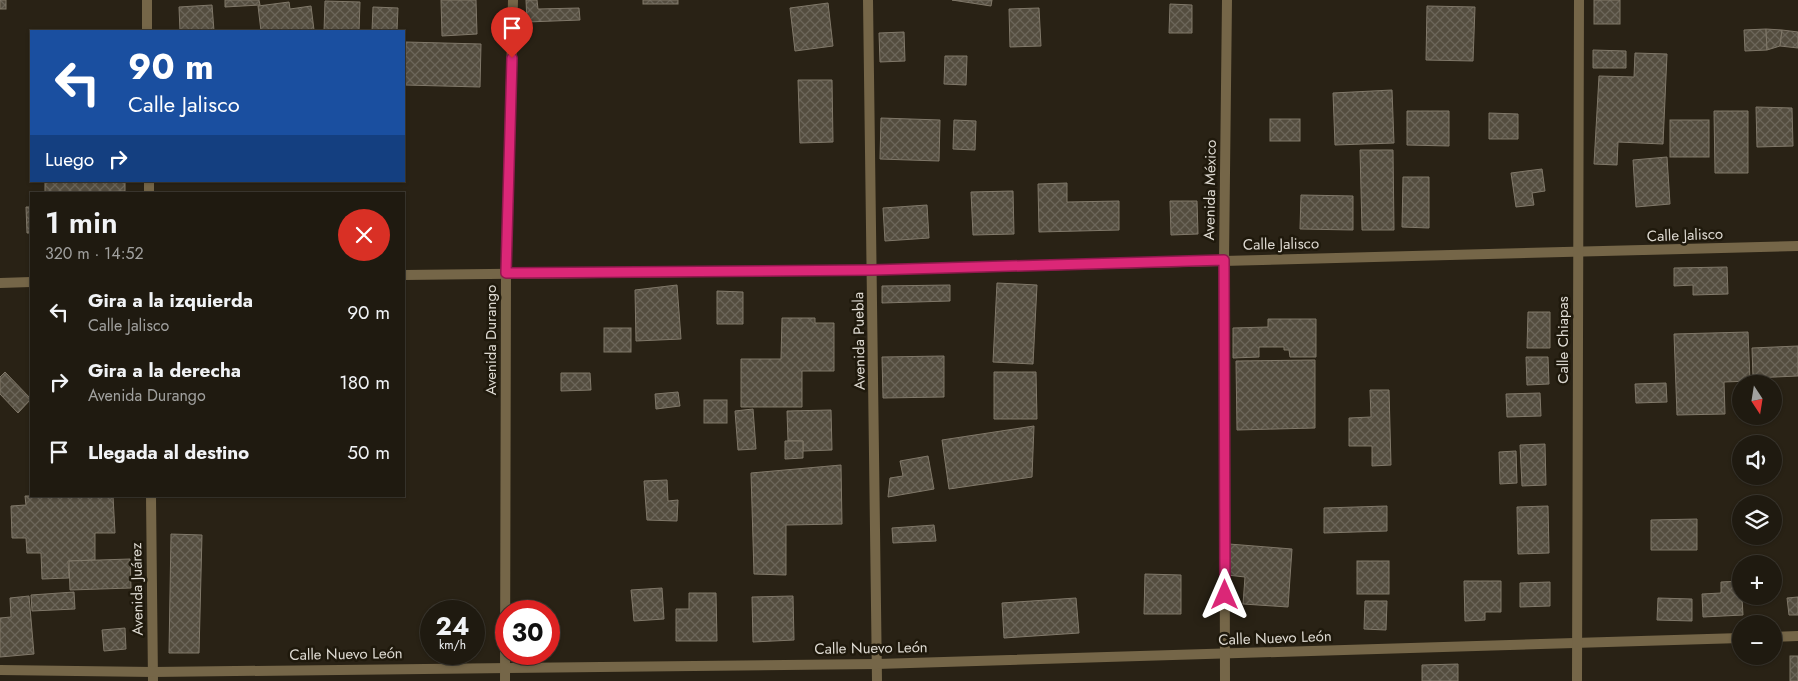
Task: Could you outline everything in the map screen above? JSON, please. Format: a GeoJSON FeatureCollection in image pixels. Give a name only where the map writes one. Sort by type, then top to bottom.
{"type":"FeatureCollection","features":[{"type":"Feature","properties":{"kind":"street"},"geometry":{"type":"LineString","coordinates":[[147,0],[147,30]]}},
{"type":"Feature","properties":{"kind":"street","name":"Avenida Durango"},"geometry":{"type":"LineString","coordinates":[[505,681],[506,273],[514,0]]}},
{"type":"Feature","properties":{"kind":"street","name":"Avenida Puebla"},"geometry":{"type":"LineString","coordinates":[[868,0],[877,681]]}},
{"type":"Feature","properties":{"kind":"street","name":"Avenida México"},"geometry":{"type":"LineString","coordinates":[[1225,681],[1224,260],[1228,0]]}},
{"type":"Feature","properties":{"kind":"street","name":"Calle Chiapas"},"geometry":{"type":"LineString","coordinates":[[1577,681],[1580,0]]}},
{"type":"Feature","properties":{"kind":"street","name":"Calle Jalisco"},"geometry":{"type":"LineString","coordinates":[[405,275],[873,270],[1798,246]]}},
{"type":"Feature","properties":{"kind":"street"},"geometry":{"type":"LineString","coordinates":[[0,283],[30,282]]}},
{"type":"Feature","properties":{"kind":"street","name":"Avenida Juárez"},"geometry":{"type":"LineString","coordinates":[[152,497],[153,676]]}},
{"type":"Feature","properties":{"kind":"street"},"geometry":{"type":"LineString","coordinates":[[1782,637],[1798,636]]}},
{"type":"Feature","properties":{"kind":"street","name":"Calle Nuevo León"},"geometry":{"type":"LineString","coordinates":[[0,670],[153,676],[505,667],[877,664],[1732,638]]}},
{"type":"Feature","properties":{"kind":"building"},"geometry":{"type":"Polygon","coordinates":[[[0,0],[6,0],[6,9],[0,9],[0,0]]]}},
{"type":"Feature","properties":{"kind":"building"},"geometry":{"type":"Polygon","coordinates":[[[225,0],[259,0],[260,5],[225,7],[225,0]]]}},
{"type":"Feature","properties":{"kind":"building"},"geometry":{"type":"Polygon","coordinates":[[[441,0],[476,0],[477,34],[442,36],[441,0]]]}},
{"type":"Feature","properties":{"kind":"building"},"geometry":{"type":"Polygon","coordinates":[[[526,0],[537,0],[538,9],[579,8],[580,20],[527,22],[526,0]]]}},
{"type":"Feature","properties":{"kind":"building"},"geometry":{"type":"Polygon","coordinates":[[[643,0],[678,0],[678,4],[643,4],[643,0]]]}},
{"type":"Feature","properties":{"kind":"building"},"geometry":{"type":"Polygon","coordinates":[[[952,0],[992,0],[991,6],[952,0]]]}},
{"type":"Feature","properties":{"kind":"building"},"geometry":{"type":"Polygon","coordinates":[[[1594,0],[1620,0],[1620,24],[1594,24],[1594,0]]]}},
{"type":"Feature","properties":{"kind":"building"},"geometry":{"type":"Polygon","coordinates":[[[325,1],[360,2],[359,30],[324,30],[325,1]]]}},
{"type":"Feature","properties":{"kind":"building"},"geometry":{"type":"Polygon","coordinates":[[[289,2],[290,9],[311,6],[314,30],[261,30],[258,6],[289,2]]]}},
{"type":"Feature","properties":{"kind":"building"},"geometry":{"type":"Polygon","coordinates":[[[828,3],[833,46],[795,51],[790,8],[828,3]]]}},
{"type":"Feature","properties":{"kind":"building"},"geometry":{"type":"Polygon","coordinates":[[[1170,4],[1192,5],[1192,33],[1169,33],[1170,4]]]}},
{"type":"Feature","properties":{"kind":"building"},"geometry":{"type":"Polygon","coordinates":[[[212,5],[214,30],[180,30],[179,7],[212,5]]]}},
{"type":"Feature","properties":{"kind":"building"},"geometry":{"type":"Polygon","coordinates":[[[1427,6],[1475,7],[1473,61],[1426,60],[1427,6]]]}},
{"type":"Feature","properties":{"kind":"building"},"geometry":{"type":"Polygon","coordinates":[[[373,7],[398,8],[397,30],[372,30],[373,7]]]}},
{"type":"Feature","properties":{"kind":"building"},"geometry":{"type":"Polygon","coordinates":[[[1039,8],[1041,46],[1010,47],[1009,9],[1039,8]]]}},
{"type":"Feature","properties":{"kind":"building"},"geometry":{"type":"Polygon","coordinates":[[[1766,29],[1767,50],[1745,51],[1744,30],[1766,29]]]}},
{"type":"Feature","properties":{"kind":"building"},"geometry":{"type":"Polygon","coordinates":[[[1766,29],[1782,30],[1780,46],[1767,50],[1766,29]]]}},
{"type":"Feature","properties":{"kind":"building"},"geometry":{"type":"Polygon","coordinates":[[[1782,30],[1798,32],[1798,48],[1780,46],[1782,30]]]}},
{"type":"Feature","properties":{"kind":"building"},"geometry":{"type":"Polygon","coordinates":[[[904,32],[905,61],[880,62],[879,33],[904,32]]]}},
{"type":"Feature","properties":{"kind":"building"},"geometry":{"type":"Polygon","coordinates":[[[406,42],[481,44],[480,87],[405,85],[406,42]]]}},
{"type":"Feature","properties":{"kind":"building"},"geometry":{"type":"Polygon","coordinates":[[[1593,50],[1626,51],[1626,68],[1593,68],[1593,50]]]}},
{"type":"Feature","properties":{"kind":"building"},"geometry":{"type":"Polygon","coordinates":[[[1635,53],[1667,54],[1663,144],[1618,142],[1617,165],[1594,164],[1599,76],[1634,77],[1635,53]]]}},
{"type":"Feature","properties":{"kind":"building"},"geometry":{"type":"Polygon","coordinates":[[[945,56],[967,56],[966,85],[944,84],[945,56]]]}},
{"type":"Feature","properties":{"kind":"building"},"geometry":{"type":"Polygon","coordinates":[[[798,80],[832,80],[833,142],[800,143],[798,80]]]}},
{"type":"Feature","properties":{"kind":"building"},"geometry":{"type":"Polygon","coordinates":[[[1392,90],[1394,143],[1335,145],[1333,93],[1392,90]]]}},
{"type":"Feature","properties":{"kind":"building"},"geometry":{"type":"Polygon","coordinates":[[[1756,107],[1792,108],[1793,146],[1757,147],[1756,107]]]}},
{"type":"Feature","properties":{"kind":"building"},"geometry":{"type":"Polygon","coordinates":[[[1407,111],[1449,111],[1449,146],[1407,145],[1407,111]]]}},
{"type":"Feature","properties":{"kind":"building"},"geometry":{"type":"Polygon","coordinates":[[[1714,111],[1748,111],[1748,173],[1715,173],[1714,111]]]}},
{"type":"Feature","properties":{"kind":"building"},"geometry":{"type":"Polygon","coordinates":[[[1489,113],[1518,114],[1518,139],[1489,139],[1489,113]]]}},
{"type":"Feature","properties":{"kind":"building"},"geometry":{"type":"Polygon","coordinates":[[[881,118],[940,120],[939,161],[880,159],[881,118]]]}},
{"type":"Feature","properties":{"kind":"building"},"geometry":{"type":"Polygon","coordinates":[[[1270,119],[1300,119],[1300,141],[1270,141],[1270,119]]]}},
{"type":"Feature","properties":{"kind":"building"},"geometry":{"type":"Polygon","coordinates":[[[954,120],[976,121],[975,150],[953,149],[954,120]]]}},
{"type":"Feature","properties":{"kind":"building"},"geometry":{"type":"Polygon","coordinates":[[[1670,120],[1709,120],[1709,157],[1670,157],[1670,120]]]}},
{"type":"Feature","properties":{"kind":"building"},"geometry":{"type":"Polygon","coordinates":[[[1360,150],[1393,150],[1394,230],[1362,230],[1360,150]]]}},
{"type":"Feature","properties":{"kind":"building"},"geometry":{"type":"Polygon","coordinates":[[[1667,157],[1670,204],[1636,207],[1633,160],[1667,157]]]}},
{"type":"Feature","properties":{"kind":"building"},"geometry":{"type":"Polygon","coordinates":[[[1542,169],[1545,191],[1532,193],[1534,205],[1516,207],[1511,173],[1542,169]]]}},
{"type":"Feature","properties":{"kind":"building"},"geometry":{"type":"Polygon","coordinates":[[[1403,177],[1429,177],[1429,228],[1402,227],[1403,177]]]}},
{"type":"Feature","properties":{"kind":"building"},"geometry":{"type":"Polygon","coordinates":[[[45,182],[125,182],[125,191],[45,192],[45,182]]]}},
{"type":"Feature","properties":{"kind":"building"},"geometry":{"type":"Polygon","coordinates":[[[1067,183],[1067,202],[1119,201],[1119,230],[1039,232],[1038,184],[1067,183]]]}},
{"type":"Feature","properties":{"kind":"building"},"geometry":{"type":"Polygon","coordinates":[[[1013,191],[1014,234],[973,235],[971,192],[1013,191]]]}},
{"type":"Feature","properties":{"kind":"building"},"geometry":{"type":"Polygon","coordinates":[[[1301,195],[1353,196],[1353,230],[1300,229],[1301,195]]]}},
{"type":"Feature","properties":{"kind":"building"},"geometry":{"type":"Polygon","coordinates":[[[1170,201],[1197,201],[1198,234],[1171,235],[1170,201]]]}},
{"type":"Feature","properties":{"kind":"building"},"geometry":{"type":"Polygon","coordinates":[[[927,205],[929,238],[885,241],[883,208],[927,205]]]}},
{"type":"Feature","properties":{"kind":"building"},"geometry":{"type":"Polygon","coordinates":[[[26,207],[30,207],[30,233],[27,233],[26,207]]]}},
{"type":"Feature","properties":{"kind":"building"},"geometry":{"type":"Polygon","coordinates":[[[1727,267],[1728,294],[1693,295],[1693,285],[1674,286],[1674,268],[1727,267]]]}},
{"type":"Feature","properties":{"kind":"building"},"geometry":{"type":"Polygon","coordinates":[[[997,283],[1037,285],[1033,364],[993,362],[997,283]]]}},
{"type":"Feature","properties":{"kind":"building"},"geometry":{"type":"Polygon","coordinates":[[[677,285],[681,339],[636,341],[635,290],[677,285]]]}},
{"type":"Feature","properties":{"kind":"building"},"geometry":{"type":"Polygon","coordinates":[[[950,285],[950,301],[882,303],[882,286],[950,285]]]}},
{"type":"Feature","properties":{"kind":"building"},"geometry":{"type":"Polygon","coordinates":[[[717,291],[743,292],[743,324],[717,324],[717,291]]]}},
{"type":"Feature","properties":{"kind":"building"},"geometry":{"type":"Polygon","coordinates":[[[1528,312],[1550,312],[1550,348],[1527,348],[1528,312]]]}},
{"type":"Feature","properties":{"kind":"building"},"geometry":{"type":"Polygon","coordinates":[[[782,318],[815,318],[815,323],[834,323],[834,371],[802,371],[802,407],[741,407],[741,359],[781,359],[782,318]]]}},
{"type":"Feature","properties":{"kind":"building"},"geometry":{"type":"Polygon","coordinates":[[[1268,319],[1316,319],[1316,357],[1290,357],[1289,350],[1284,350],[1284,347],[1259,347],[1259,357],[1233,358],[1233,328],[1268,327],[1268,319]]]}},
{"type":"Feature","properties":{"kind":"building"},"geometry":{"type":"Polygon","coordinates":[[[604,328],[631,328],[631,352],[604,352],[604,328]]]}},
{"type":"Feature","properties":{"kind":"building"},"geometry":{"type":"Polygon","coordinates":[[[1748,332],[1750,375],[1732,375],[1732,382],[1724,382],[1725,414],[1677,415],[1674,334],[1748,332]]]}},
{"type":"Feature","properties":{"kind":"building"},"geometry":{"type":"Polygon","coordinates":[[[1798,346],[1798,376],[1753,375],[1752,348],[1798,346]]]}},
{"type":"Feature","properties":{"kind":"building"},"geometry":{"type":"Polygon","coordinates":[[[944,356],[944,397],[883,398],[882,357],[944,356]]]}},
{"type":"Feature","properties":{"kind":"building"},"geometry":{"type":"Polygon","coordinates":[[[1526,357],[1548,357],[1549,384],[1527,385],[1526,357]]]}},
{"type":"Feature","properties":{"kind":"building"},"geometry":{"type":"Polygon","coordinates":[[[1315,360],[1315,428],[1237,430],[1236,361],[1315,360]]]}},
{"type":"Feature","properties":{"kind":"building"},"geometry":{"type":"Polygon","coordinates":[[[5,372],[30,398],[18,413],[0,394],[0,377],[5,372]]]}},
{"type":"Feature","properties":{"kind":"building"},"geometry":{"type":"Polygon","coordinates":[[[994,372],[1036,372],[1037,419],[994,419],[994,372]]]}},
{"type":"Feature","properties":{"kind":"building"},"geometry":{"type":"Polygon","coordinates":[[[561,373],[590,373],[591,390],[561,391],[561,373]]]}},
{"type":"Feature","properties":{"kind":"building"},"geometry":{"type":"Polygon","coordinates":[[[1666,383],[1667,402],[1636,403],[1635,384],[1666,383]]]}},
{"type":"Feature","properties":{"kind":"building"},"geometry":{"type":"Polygon","coordinates":[[[1370,390],[1389,390],[1391,465],[1372,466],[1372,446],[1349,446],[1349,418],[1371,417],[1370,390]]]}},
{"type":"Feature","properties":{"kind":"building"},"geometry":{"type":"Polygon","coordinates":[[[678,392],[680,406],[656,409],[655,394],[678,392]]]}},
{"type":"Feature","properties":{"kind":"building"},"geometry":{"type":"Polygon","coordinates":[[[1540,393],[1541,416],[1507,417],[1506,394],[1540,393]]]}},
{"type":"Feature","properties":{"kind":"building"},"geometry":{"type":"Polygon","coordinates":[[[704,400],[727,400],[727,423],[704,423],[704,400]]]}},
{"type":"Feature","properties":{"kind":"building"},"geometry":{"type":"Polygon","coordinates":[[[753,409],[756,449],[738,450],[735,411],[753,409]]]}},
{"type":"Feature","properties":{"kind":"building"},"geometry":{"type":"Polygon","coordinates":[[[831,410],[832,450],[803,451],[803,441],[788,441],[787,411],[831,410]]]}},
{"type":"Feature","properties":{"kind":"building"},"geometry":{"type":"Polygon","coordinates":[[[1034,426],[1032,477],[949,489],[942,440],[1034,426]]]}},
{"type":"Feature","properties":{"kind":"building"},"geometry":{"type":"Polygon","coordinates":[[[785,441],[803,441],[803,458],[785,459],[785,441]]]}},
{"type":"Feature","properties":{"kind":"building"},"geometry":{"type":"Polygon","coordinates":[[[1545,444],[1546,485],[1522,486],[1520,445],[1545,444]]]}},
{"type":"Feature","properties":{"kind":"building"},"geometry":{"type":"Polygon","coordinates":[[[1516,451],[1517,483],[1500,484],[1499,452],[1516,451]]]}},
{"type":"Feature","properties":{"kind":"building"},"geometry":{"type":"Polygon","coordinates":[[[928,456],[934,489],[888,497],[890,478],[903,476],[900,461],[928,456]]]}},
{"type":"Feature","properties":{"kind":"building"},"geometry":{"type":"Polygon","coordinates":[[[841,465],[842,524],[786,525],[786,575],[754,574],[751,473],[841,465]]]}},
{"type":"Feature","properties":{"kind":"building"},"geometry":{"type":"Polygon","coordinates":[[[667,480],[668,501],[678,500],[677,521],[647,520],[644,481],[667,480]]]}},
{"type":"Feature","properties":{"kind":"building"},"geometry":{"type":"Polygon","coordinates":[[[25,496],[113,497],[115,533],[95,533],[95,560],[68,561],[69,578],[42,579],[41,553],[27,553],[26,538],[12,538],[11,506],[26,505],[25,496]]]}},
{"type":"Feature","properties":{"kind":"building"},"geometry":{"type":"Polygon","coordinates":[[[1387,506],[1387,531],[1324,533],[1324,508],[1387,506]]]}},
{"type":"Feature","properties":{"kind":"building"},"geometry":{"type":"Polygon","coordinates":[[[1548,506],[1549,553],[1518,554],[1517,507],[1548,506]]]}},
{"type":"Feature","properties":{"kind":"building"},"geometry":{"type":"Polygon","coordinates":[[[1697,519],[1697,550],[1651,550],[1651,520],[1697,519]]]}},
{"type":"Feature","properties":{"kind":"building"},"geometry":{"type":"Polygon","coordinates":[[[934,525],[936,541],[893,543],[892,528],[934,525]]]}},
{"type":"Feature","properties":{"kind":"building"},"geometry":{"type":"Polygon","coordinates":[[[171,534],[202,535],[199,653],[169,653],[171,534]]]}},
{"type":"Feature","properties":{"kind":"building"},"geometry":{"type":"Polygon","coordinates":[[[1229,544],[1292,549],[1288,607],[1243,604],[1245,577],[1227,575],[1229,544]]]}},
{"type":"Feature","properties":{"kind":"building"},"geometry":{"type":"Polygon","coordinates":[[[130,559],[131,588],[70,590],[69,561],[130,559]]]}},
{"type":"Feature","properties":{"kind":"building"},"geometry":{"type":"Polygon","coordinates":[[[1357,561],[1389,561],[1389,594],[1357,594],[1357,561]]]}},
{"type":"Feature","properties":{"kind":"building"},"geometry":{"type":"Polygon","coordinates":[[[1145,574],[1181,575],[1181,614],[1144,614],[1145,574]]]}},
{"type":"Feature","properties":{"kind":"building"},"geometry":{"type":"Polygon","coordinates":[[[1464,581],[1501,581],[1501,612],[1485,612],[1485,620],[1465,621],[1464,581]]]}},
{"type":"Feature","properties":{"kind":"building"},"geometry":{"type":"Polygon","coordinates":[[[1732,581],[1732,605],[1742,605],[1743,615],[1703,617],[1702,594],[1721,593],[1721,582],[1732,581]]]}},
{"type":"Feature","properties":{"kind":"building"},"geometry":{"type":"Polygon","coordinates":[[[1550,582],[1550,606],[1520,607],[1520,583],[1550,582]]]}},
{"type":"Feature","properties":{"kind":"building"},"geometry":{"type":"Polygon","coordinates":[[[662,588],[664,619],[634,621],[631,590],[662,588]]]}},
{"type":"Feature","properties":{"kind":"building"},"geometry":{"type":"Polygon","coordinates":[[[74,592],[75,609],[32,611],[31,595],[74,592]]]}},
{"type":"Feature","properties":{"kind":"building"},"geometry":{"type":"Polygon","coordinates":[[[689,593],[716,593],[717,641],[676,641],[676,609],[689,609],[689,593]]]}},
{"type":"Feature","properties":{"kind":"building"},"geometry":{"type":"Polygon","coordinates":[[[29,596],[34,654],[0,657],[0,618],[11,617],[10,598],[29,596]]]}},
{"type":"Feature","properties":{"kind":"building"},"geometry":{"type":"Polygon","coordinates":[[[793,596],[794,640],[753,642],[752,597],[793,596]]]}},
{"type":"Feature","properties":{"kind":"building"},"geometry":{"type":"Polygon","coordinates":[[[1798,597],[1798,615],[1789,615],[1787,598],[1798,597]]]}},
{"type":"Feature","properties":{"kind":"building"},"geometry":{"type":"Polygon","coordinates":[[[1076,598],[1079,633],[1004,638],[1002,603],[1076,598]]]}},
{"type":"Feature","properties":{"kind":"building"},"geometry":{"type":"Polygon","coordinates":[[[1658,598],[1692,599],[1692,621],[1657,620],[1658,598]]]}},
{"type":"Feature","properties":{"kind":"building"},"geometry":{"type":"Polygon","coordinates":[[[1365,601],[1387,601],[1386,630],[1364,629],[1365,601]]]}},
{"type":"Feature","properties":{"kind":"building"},"geometry":{"type":"Polygon","coordinates":[[[125,628],[126,649],[104,651],[102,630],[125,628]]]}},
{"type":"Feature","properties":{"kind":"building"},"geometry":{"type":"Polygon","coordinates":[[[1790,656],[1798,656],[1798,681],[1790,681],[1790,656]]]}},
{"type":"Feature","properties":{"kind":"building"},"geometry":{"type":"Polygon","coordinates":[[[1458,664],[1458,681],[1422,681],[1422,665],[1458,664]]]}},
{"type":"Feature","properties":{"kind":"route"},"geometry":{"type":"LineString","coordinates":[[512,58],[506,273],[873,270],[1224,260],[1225,595]]}}]}
